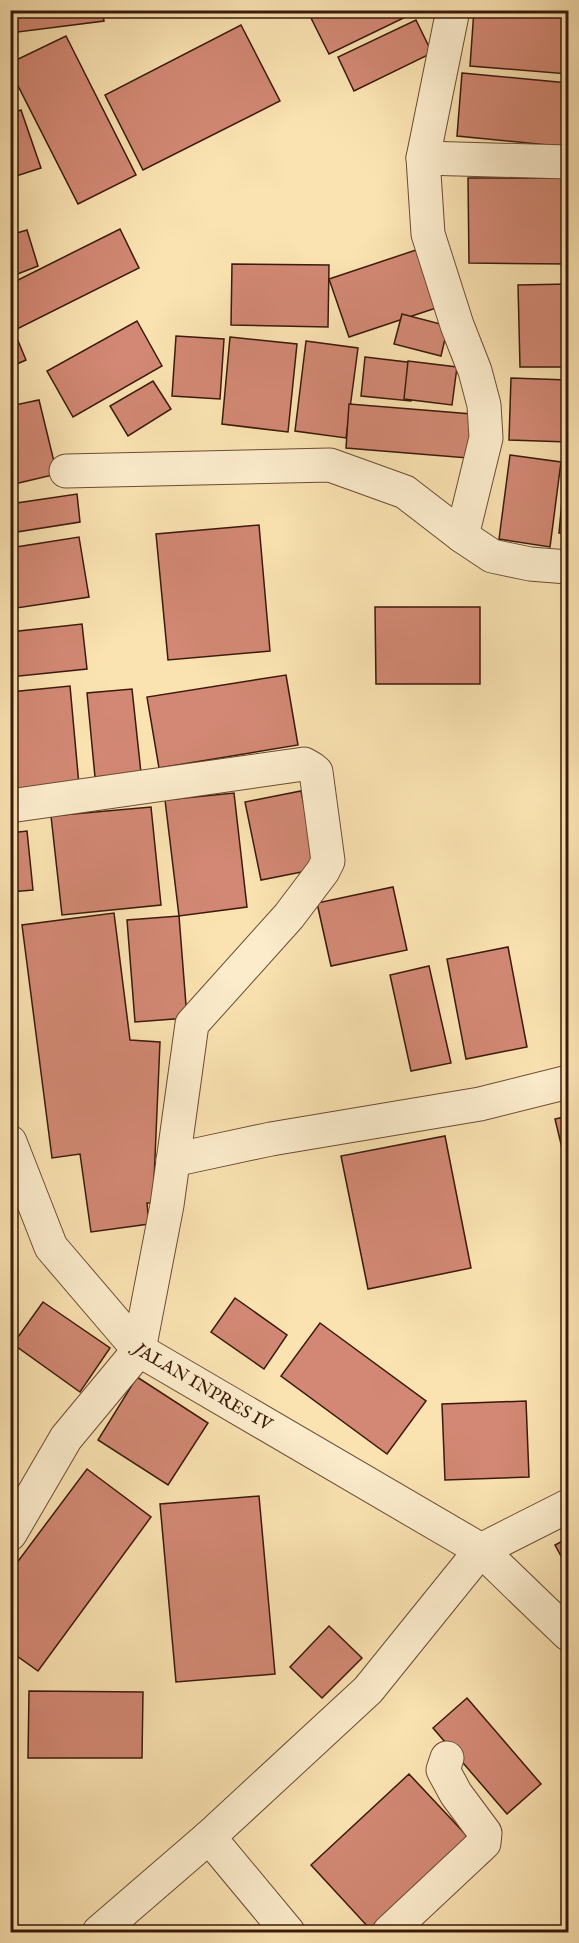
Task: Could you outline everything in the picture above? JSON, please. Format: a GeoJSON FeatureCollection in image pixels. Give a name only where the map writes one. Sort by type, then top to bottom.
{"type":"FeatureCollection","features":[{"type":"Feature","properties":{"kind":"street"},"geometry":{"type":"LineString","coordinates":[[453,10],[423,158],[428,234],[457,325],[475,371],[484,405],[486,438],[462,536]]}},
{"type":"Feature","properties":{"kind":"street"},"geometry":{"type":"LineString","coordinates":[[423,158],[568,162]]}},
{"type":"Feature","properties":{"kind":"street"},"geometry":{"type":"LineString","coordinates":[[66,471],[330,465],[405,492],[492,556],[530,564],[568,567]]}},
{"type":"Feature","properties":{"kind":"street"},"geometry":{"type":"LineString","coordinates":[[10,806],[303,765],[316,772],[328,861],[317,880],[289,916],[192,1024],[167,1205],[139,1350],[66,1438],[10,1534]]}},
{"type":"Feature","properties":{"kind":"street"},"geometry":{"type":"LineString","coordinates":[[173,1160],[271,1139],[480,1104],[568,1083]]}},
{"type":"Feature","properties":{"kind":"street","name":"JALAN INPRES IV"},"geometry":{"type":"LineString","coordinates":[[10,1142],[51,1247],[139,1350],[482,1550],[568,1634]]}},
{"type":"Feature","properties":{"kind":"street"},"geometry":{"type":"LineString","coordinates":[[99,1932],[209,1837],[368,1690],[482,1550],[568,1506]]}},
{"type":"Feature","properties":{"kind":"street"},"geometry":{"type":"LineString","coordinates":[[389,1932],[484,1843],[485,1833],[456,1794],[443,1770],[447,1758]]}},
{"type":"Feature","properties":{"kind":"street"},"geometry":{"type":"LineString","coordinates":[[209,1837],[288,1932]]}},
{"type":"Feature","properties":{"kind":"building"},"geometry":{"type":"Polygon","coordinates":[[[10,10],[102,10],[104,21],[10,33],[10,10]]]}},
{"type":"Feature","properties":{"kind":"building"},"geometry":{"type":"Polygon","coordinates":[[[307,10],[418,10],[418,11],[329,54],[307,10]]]}},
{"type":"Feature","properties":{"kind":"building"},"geometry":{"type":"Polygon","coordinates":[[[474,10],[537,10],[568,13],[568,74],[470,66],[474,10]]]}},
{"type":"Feature","properties":{"kind":"building"},"geometry":{"type":"Polygon","coordinates":[[[416,20],[432,53],[354,91],[338,57],[416,20]]]}},
{"type":"Feature","properties":{"kind":"building"},"geometry":{"type":"Polygon","coordinates":[[[241,25],[280,101],[143,170],[105,95],[241,25]]]}},
{"type":"Feature","properties":{"kind":"building"},"geometry":{"type":"Polygon","coordinates":[[[66,36],[136,175],[78,204],[10,70],[10,63],[66,36]]]}},
{"type":"Feature","properties":{"kind":"building"},"geometry":{"type":"Polygon","coordinates":[[[462,73],[568,83],[568,147],[457,136],[462,73]]]}},
{"type":"Feature","properties":{"kind":"building"},"geometry":{"type":"Polygon","coordinates":[[[21,110],[41,168],[10,178],[10,114],[21,110]]]}},
{"type":"Feature","properties":{"kind":"building"},"geometry":{"type":"Polygon","coordinates":[[[468,178],[568,178],[568,264],[469,263],[468,178]]]}},
{"type":"Feature","properties":{"kind":"building"},"geometry":{"type":"Polygon","coordinates":[[[10,208],[16,228],[10,229],[10,208]]]}},
{"type":"Feature","properties":{"kind":"building"},"geometry":{"type":"Polygon","coordinates":[[[120,229],[139,268],[17,329],[10,317],[10,284],[120,229]]]}},
{"type":"Feature","properties":{"kind":"building"},"geometry":{"type":"Polygon","coordinates":[[[27,230],[38,266],[10,277],[10,235],[27,230]]]}},
{"type":"Feature","properties":{"kind":"building"},"geometry":{"type":"Polygon","coordinates":[[[428,246],[448,304],[349,337],[329,279],[428,246]]]}},
{"type":"Feature","properties":{"kind":"building"},"geometry":{"type":"Polygon","coordinates":[[[232,264],[329,265],[328,327],[231,325],[232,264]]]}},
{"type":"Feature","properties":{"kind":"building"},"geometry":{"type":"Polygon","coordinates":[[[568,284],[568,367],[520,367],[518,285],[568,284]]]}},
{"type":"Feature","properties":{"kind":"building"},"geometry":{"type":"Polygon","coordinates":[[[402,314],[448,326],[441,356],[394,344],[402,314]]]}},
{"type":"Feature","properties":{"kind":"building"},"geometry":{"type":"Polygon","coordinates":[[[137,321],[162,366],[73,417],[47,371],[137,321]]]}},
{"type":"Feature","properties":{"kind":"building"},"geometry":{"type":"Polygon","coordinates":[[[14,331],[26,360],[10,367],[10,332],[14,331]]]}},
{"type":"Feature","properties":{"kind":"building"},"geometry":{"type":"Polygon","coordinates":[[[176,336],[224,339],[220,399],[172,396],[176,336]]]}},
{"type":"Feature","properties":{"kind":"building"},"geometry":{"type":"Polygon","coordinates":[[[230,337],[297,344],[288,432],[222,424],[230,337]]]}},
{"type":"Feature","properties":{"kind":"building"},"geometry":{"type":"Polygon","coordinates":[[[306,341],[358,348],[346,438],[295,431],[306,341]]]}},
{"type":"Feature","properties":{"kind":"building"},"geometry":{"type":"Polygon","coordinates":[[[365,357],[415,363],[411,401],[361,396],[365,357]]]}},
{"type":"Feature","properties":{"kind":"building"},"geometry":{"type":"Polygon","coordinates":[[[408,361],[457,367],[452,405],[404,399],[408,361]]]}},
{"type":"Feature","properties":{"kind":"building"},"geometry":{"type":"Polygon","coordinates":[[[511,378],[568,380],[568,442],[509,440],[511,378]]]}},
{"type":"Feature","properties":{"kind":"building"},"geometry":{"type":"Polygon","coordinates":[[[153,381],[171,409],[128,436],[110,406],[153,381]]]}},
{"type":"Feature","properties":{"kind":"building"},"geometry":{"type":"Polygon","coordinates":[[[39,400],[57,474],[10,485],[10,406],[39,400]]]}},
{"type":"Feature","properties":{"kind":"building"},"geometry":{"type":"Polygon","coordinates":[[[349,404],[472,414],[468,458],[346,448],[349,404]]]}},
{"type":"Feature","properties":{"kind":"building"},"geometry":{"type":"Polygon","coordinates":[[[510,455],[561,462],[550,547],[499,539],[510,455]]]}},
{"type":"Feature","properties":{"kind":"building"},"geometry":{"type":"Polygon","coordinates":[[[566,458],[568,458],[568,533],[559,533],[566,458]]]}},
{"type":"Feature","properties":{"kind":"building"},"geometry":{"type":"Polygon","coordinates":[[[77,494],[80,522],[10,533],[10,504],[77,494]]]}},
{"type":"Feature","properties":{"kind":"building"},"geometry":{"type":"Polygon","coordinates":[[[259,525],[270,651],[168,660],[156,534],[259,525]]]}},
{"type":"Feature","properties":{"kind":"building"},"geometry":{"type":"Polygon","coordinates":[[[79,537],[89,597],[10,609],[10,548],[79,537]]]}},
{"type":"Feature","properties":{"kind":"building"},"geometry":{"type":"Polygon","coordinates":[[[375,607],[480,607],[480,684],[376,684],[375,607]]]}},
{"type":"Feature","properties":{"kind":"building"},"geometry":{"type":"Polygon","coordinates":[[[82,624],[87,669],[10,677],[10,632],[82,624]]]}},
{"type":"Feature","properties":{"kind":"building"},"geometry":{"type":"Polygon","coordinates":[[[286,675],[298,745],[159,768],[147,697],[286,675]]]}},
{"type":"Feature","properties":{"kind":"building"},"geometry":{"type":"Polygon","coordinates":[[[70,686],[79,785],[10,791],[10,692],[70,686]]]}},
{"type":"Feature","properties":{"kind":"building"},"geometry":{"type":"Polygon","coordinates":[[[132,689],[141,773],[95,777],[87,693],[132,689]]]}},
{"type":"Feature","properties":{"kind":"building"},"geometry":{"type":"Polygon","coordinates":[[[301,791],[317,869],[261,880],[245,802],[301,791]]]}},
{"type":"Feature","properties":{"kind":"building"},"geometry":{"type":"Polygon","coordinates":[[[234,793],[247,907],[179,916],[165,800],[234,793]]]}},
{"type":"Feature","properties":{"kind":"building"},"geometry":{"type":"Polygon","coordinates":[[[151,807],[161,905],[62,915],[51,816],[151,807]]]}},
{"type":"Feature","properties":{"kind":"building"},"geometry":{"type":"Polygon","coordinates":[[[27,831],[33,890],[10,892],[10,833],[27,831]]]}},
{"type":"Feature","properties":{"kind":"building"},"geometry":{"type":"Polygon","coordinates":[[[393,887],[407,950],[331,966],[317,903],[393,887]]]}},
{"type":"Feature","properties":{"kind":"building"},"geometry":{"type":"Polygon","coordinates":[[[114,913],[130,1040],[160,1042],[153,1203],[147,1203],[149,1224],[91,1232],[80,1154],[52,1158],[22,925],[114,913]]]}},
{"type":"Feature","properties":{"kind":"building"},"geometry":{"type":"Polygon","coordinates":[[[179,916],[187,1018],[135,1022],[127,920],[179,916]]]}},
{"type":"Feature","properties":{"kind":"building"},"geometry":{"type":"Polygon","coordinates":[[[508,947],[527,1047],[466,1059],[447,959],[508,947]]]}},
{"type":"Feature","properties":{"kind":"building"},"geometry":{"type":"Polygon","coordinates":[[[429,966],[451,1063],[411,1071],[390,975],[429,966]]]}},
{"type":"Feature","properties":{"kind":"building"},"geometry":{"type":"Polygon","coordinates":[[[568,1116],[568,1173],[555,1119],[568,1116]]]}},
{"type":"Feature","properties":{"kind":"building"},"geometry":{"type":"Polygon","coordinates":[[[445,1136],[471,1268],[368,1289],[341,1156],[445,1136]]]}},
{"type":"Feature","properties":{"kind":"building"},"geometry":{"type":"Polygon","coordinates":[[[235,1298],[287,1335],[264,1369],[211,1332],[235,1298]]]}},
{"type":"Feature","properties":{"kind":"building"},"geometry":{"type":"Polygon","coordinates":[[[43,1302],[110,1348],[80,1392],[13,1344],[43,1302]]]}},
{"type":"Feature","properties":{"kind":"building"},"geometry":{"type":"Polygon","coordinates":[[[320,1323],[426,1401],[387,1454],[281,1376],[320,1323]]]}},
{"type":"Feature","properties":{"kind":"building"},"geometry":{"type":"Polygon","coordinates":[[[137,1377],[208,1423],[168,1485],[98,1440],[137,1377]]]}},
{"type":"Feature","properties":{"kind":"building"},"geometry":{"type":"Polygon","coordinates":[[[526,1401],[529,1477],[445,1480],[442,1404],[526,1401]]]}},
{"type":"Feature","properties":{"kind":"building"},"geometry":{"type":"Polygon","coordinates":[[[87,1469],[151,1517],[38,1671],[10,1651],[10,1572],[87,1469]]]}},
{"type":"Feature","properties":{"kind":"building"},"geometry":{"type":"Polygon","coordinates":[[[259,1496],[275,1674],[176,1682],[160,1504],[259,1496]]]}},
{"type":"Feature","properties":{"kind":"building"},"geometry":{"type":"Polygon","coordinates":[[[568,1538],[568,1569],[555,1545],[568,1538]]]}},
{"type":"Feature","properties":{"kind":"building"},"geometry":{"type":"Polygon","coordinates":[[[329,1626],[362,1658],[322,1698],[290,1667],[329,1626]]]}},
{"type":"Feature","properties":{"kind":"building"},"geometry":{"type":"Polygon","coordinates":[[[29,1691],[143,1692],[142,1758],[28,1758],[29,1691]]]}},
{"type":"Feature","properties":{"kind":"building"},"geometry":{"type":"Polygon","coordinates":[[[467,1698],[541,1784],[507,1814],[433,1728],[467,1698]]]}},
{"type":"Feature","properties":{"kind":"building"},"geometry":{"type":"Polygon","coordinates":[[[409,1774],[468,1837],[370,1929],[311,1865],[409,1774]]]}}]}
